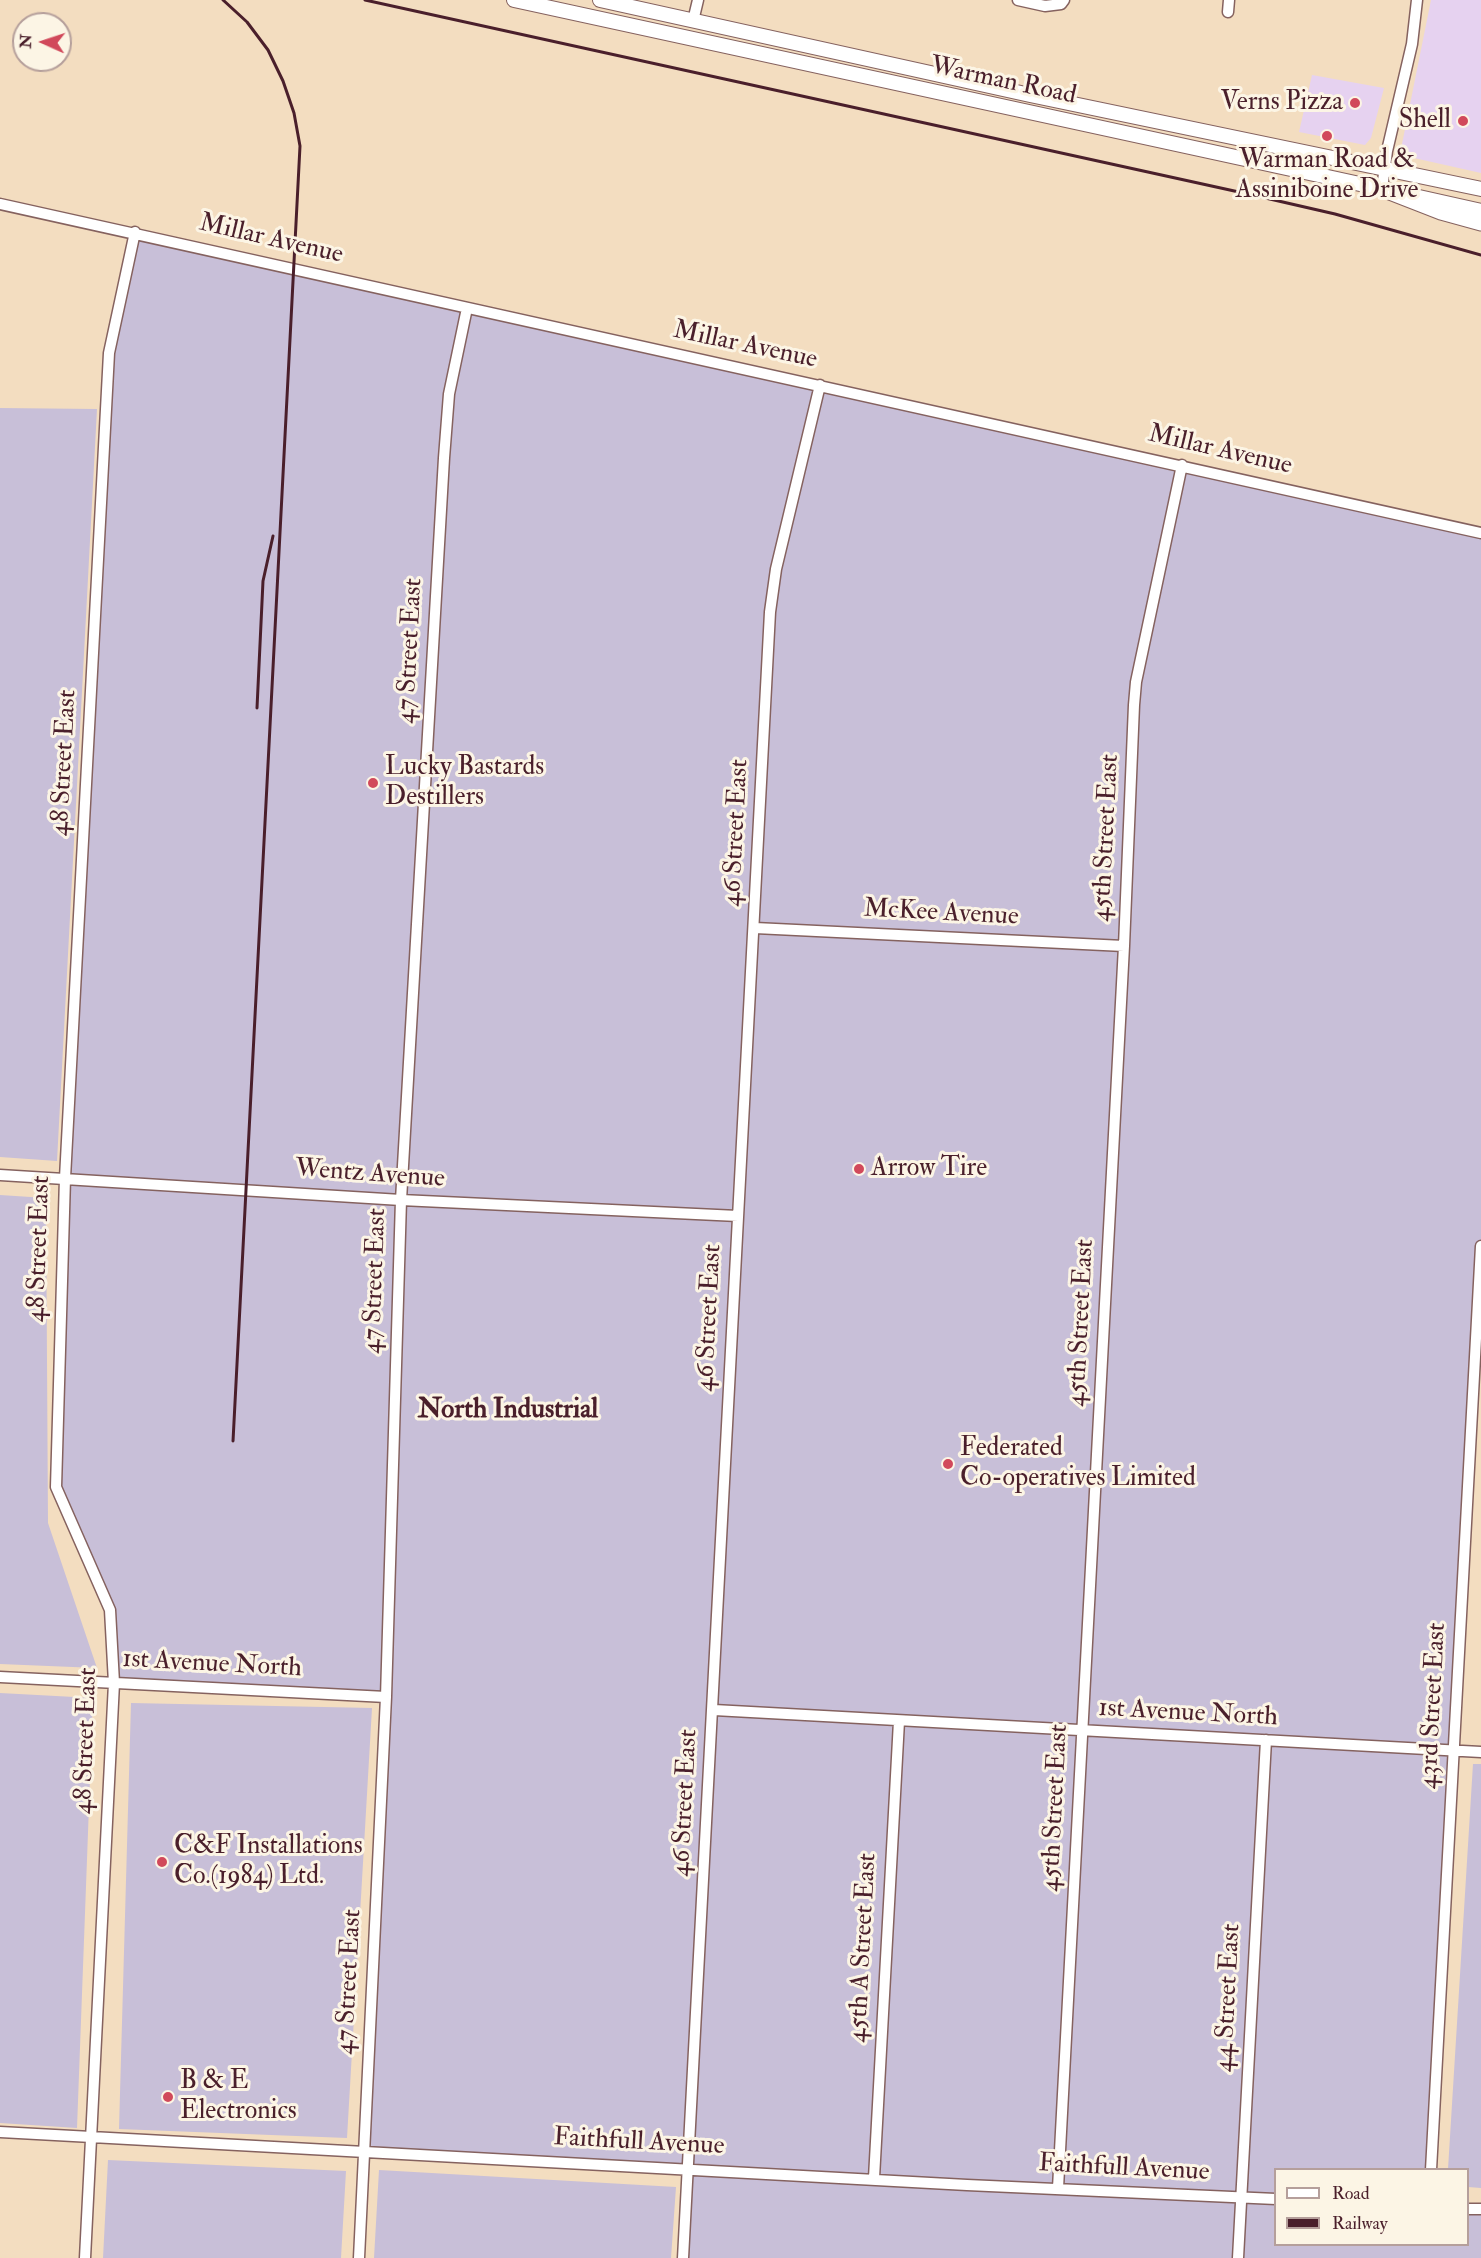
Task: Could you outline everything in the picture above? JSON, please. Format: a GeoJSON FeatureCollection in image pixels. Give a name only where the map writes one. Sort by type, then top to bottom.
{"type":"FeatureCollection","features":[{"type":"Feature","properties":{"kind":"highway"},"geometry":{"type":"LineString","coordinates":[[1382,189],[1441,212],[1481,223]]}},
{"type":"Feature","properties":{"kind":"main road","name":"Warman Road"},"geometry":{"type":"LineString","coordinates":[[514,0],[1481,211]]}},
{"type":"Feature","properties":{"kind":"main road","name":"Warman Road"},"geometry":{"type":"LineString","coordinates":[[600,0],[1030,95],[1481,189]]}},
{"type":"Feature","properties":{"kind":"main road"},"geometry":{"type":"LineString","coordinates":[[555,9],[609,10],[671,24],[693,21]]}},
{"type":"Feature","properties":{"kind":"street"},"geometry":{"type":"LineString","coordinates":[[693,21],[698,0]]}},
{"type":"Feature","properties":{"kind":"street"},"geometry":{"type":"LineString","coordinates":[[1018,0],[1045,6],[1061,4],[1064,0]]}},
{"type":"Feature","properties":{"kind":"street"},"geometry":{"type":"LineString","coordinates":[[1228,12],[1229,0]]}},
{"type":"Feature","properties":{"kind":"street"},"geometry":{"type":"LineString","coordinates":[[1382,189],[1412,44],[1417,0]]}},
{"type":"Feature","properties":{"kind":"street","name":"Millar Avenue"},"geometry":{"type":"LineString","coordinates":[[0,204],[135,232],[1481,533]]}},
{"type":"Feature","properties":{"kind":"street","name":"48 Street East"},"geometry":{"type":"LineString","coordinates":[[85,2258],[114,1683],[110,1610],[56,1486],[65,1179],[109,353],[135,232]]}},
{"type":"Feature","properties":{"kind":"street","name":"47 Street East"},"geometry":{"type":"LineString","coordinates":[[359,2258],[386,1697],[401,1200],[445,447],[449,394],[467,308]]}},
{"type":"Feature","properties":{"kind":"street","name":"46 Street East"},"geometry":{"type":"LineString","coordinates":[[682,2258],[714,1710],[772,591],[820,385]]}},
{"type":"Feature","properties":{"kind":"street","name":"45th Street East"},"geometry":{"type":"LineString","coordinates":[[1058,2188],[1136,682],[1182,465]]}},
{"type":"Feature","properties":{"kind":"street","name":"McKee Avenue"},"geometry":{"type":"LineString","coordinates":[[755,928],[1124,946]]}},
{"type":"Feature","properties":{"kind":"street","name":"Wentz Avenue"},"geometry":{"type":"LineString","coordinates":[[0,1175],[401,1200],[738,1216]]}},
{"type":"Feature","properties":{"kind":"street","name":"43rd Street East"},"geometry":{"type":"LineString","coordinates":[[1431,2168],[1481,1245]]}},
{"type":"Feature","properties":{"kind":"street","name":"1st Avenue North"},"geometry":{"type":"LineString","coordinates":[[0,1677],[386,1697]]}},
{"type":"Feature","properties":{"kind":"street","name":"1st Avenue North"},"geometry":{"type":"LineString","coordinates":[[714,1710],[1481,1752]]}},
{"type":"Feature","properties":{"kind":"street","name":"45th A Street East"},"geometry":{"type":"LineString","coordinates":[[874,2178],[899,1721]]}},
{"type":"Feature","properties":{"kind":"street","name":"44 Street East"},"geometry":{"type":"LineString","coordinates":[[1238,2258],[1266,1740]]}},
{"type":"Feature","properties":{"kind":"street","name":"Faithfull Avenue"},"geometry":{"type":"LineString","coordinates":[[0,2132],[1274,2199]]}},
{"type":"Feature","properties":{"kind":"shaded area"},"geometry":{"type":"Polygon","coordinates":[[[1431,0],[1481,0],[1481,173],[1405,156],[1401,149],[1431,0]]]}},
{"type":"Feature","properties":{"kind":"shaded area"},"geometry":{"type":"Polygon","coordinates":[[[1312,75],[1384,88],[1371,138],[1365,145],[1299,132],[1312,75]]]}},
{"type":"Feature","properties":{"kind":"shaded area"},"geometry":{"type":"Polygon","coordinates":[[[135,232],[1481,533],[1481,1246],[1431,2168],[1274,2168],[1274,2246],[1469,2246],[1469,2209],[1481,2209],[1481,2258],[682,2258],[688,2169],[365,2152],[386,1697],[114,1683],[110,1610],[56,1487],[109,353],[135,232]]]}},
{"type":"Feature","properties":{"kind":"shaded area"},"geometry":{"type":"Polygon","coordinates":[[[0,408],[97,409],[57,1161],[0,1157],[0,408]]]}},
{"type":"Feature","properties":{"kind":"shaded area"},"geometry":{"type":"Polygon","coordinates":[[[0,1195],[46,1198],[48,1523],[97,1668],[0,1664],[0,1195]]]}},
{"type":"Feature","properties":{"kind":"shaded area"},"geometry":{"type":"Polygon","coordinates":[[[0,1693],[93,1698],[77,2128],[0,2123],[0,1693]]]}},
{"type":"Feature","properties":{"kind":"shaded area"},"geometry":{"type":"Polygon","coordinates":[[[131,1703],[372,1708],[347,2138],[119,2129],[131,1703]]]}},
{"type":"Feature","properties":{"kind":"shaded area"},"geometry":{"type":"Polygon","coordinates":[[[1473,1764],[1481,1764],[1481,2188],[1469,2187],[1469,2168],[1448,2168],[1473,1764]]]}},
{"type":"Feature","properties":{"kind":"shaded area"},"geometry":{"type":"Polygon","coordinates":[[[108,2160],[346,2171],[341,2258],[103,2258],[108,2160]]]}},
{"type":"Feature","properties":{"kind":"shaded area"},"geometry":{"type":"Polygon","coordinates":[[[379,2170],[676,2187],[671,2258],[374,2258],[379,2170]]]}},
{"type":"Feature","properties":{"kind":"railway"},"geometry":{"type":"LineString","coordinates":[[223,0],[247,22],[268,50],[283,81],[294,113],[300,146],[233,1441]]}},
{"type":"Feature","properties":{"kind":"railway"},"geometry":{"type":"LineString","coordinates":[[365,0],[1248,194],[1335,214],[1481,255]]}},
{"type":"Feature","properties":{"kind":"railway"},"geometry":{"type":"LineString","coordinates":[[257,708],[263,581],[273,536]]}},
{"type":"Feature","properties":{"kind":"place","name":"Verns Pizza"},"geometry":{"type":"Point","coordinates":[1355,103]}},
{"type":"Feature","properties":{"kind":"place","name":"Shell"},"geometry":{"type":"Point","coordinates":[1463,121]}},
{"type":"Feature","properties":{"kind":"place","name":"Warman Road & Assiniboine Drive"},"geometry":{"type":"Point","coordinates":[1327,136]}},
{"type":"Feature","properties":{"kind":"place","name":"Lucky Bastards Destillers"},"geometry":{"type":"Point","coordinates":[373,783]}},
{"type":"Feature","properties":{"kind":"place","name":"Arrow Tire"},"geometry":{"type":"Point","coordinates":[859,1169]}},
{"type":"Feature","properties":{"kind":"place","name":"Federated Co-operatives Limited"},"geometry":{"type":"Point","coordinates":[948,1464]}},
{"type":"Feature","properties":{"kind":"place","name":"C&F Installations Co.(1984) Ltd."},"geometry":{"type":"Point","coordinates":[162,1862]}},
{"type":"Feature","properties":{"kind":"place","name":"B & E Electronics"},"geometry":{"type":"Point","coordinates":[168,2097]}},
{"type":"Feature","properties":{"kind":"district","name":"North Industrial"},"geometry":{"type":"Point","coordinates":[508,1411]}}]}
